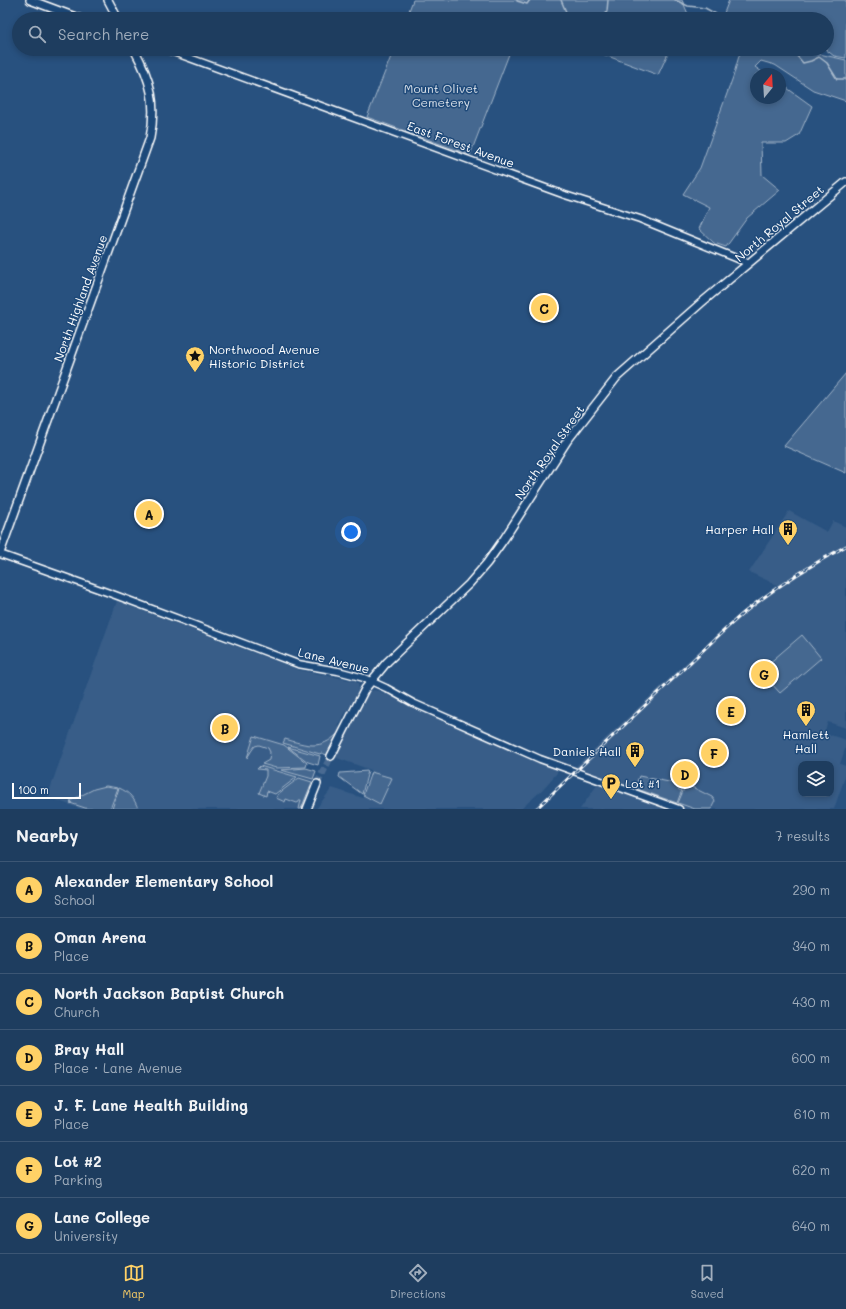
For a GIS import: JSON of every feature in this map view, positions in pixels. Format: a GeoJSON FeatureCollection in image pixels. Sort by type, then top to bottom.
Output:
{"type":"FeatureCollection","features":[{"type":"Feature","properties":{"kind":"main road"},"geometry":{"type":"LineString","coordinates":[[30,0],[62,12]]}},
{"type":"Feature","properties":{"kind":"main road"},"geometry":{"type":"LineString","coordinates":[[108,0],[114,12]]}},
{"type":"Feature","properties":{"kind":"main road","name":"North Highland Avenue"},"geometry":{"type":"LineString","coordinates":[[0,554],[150,138],[154,116],[152,91],[138,56]]}},
{"type":"Feature","properties":{"kind":"main road","name":"North Royal Street"},"geometry":{"type":"LineString","coordinates":[[331,756],[365,690],[386,662],[469,584],[487,563],[567,441],[618,377],[688,314],[846,182]]}},
{"type":"Feature","properties":{"kind":"main road"},"geometry":{"type":"LineString","coordinates":[[307,809],[317,784]]}},
{"type":"Feature","properties":{"kind":"street","name":"East Forest Avenue"},"geometry":{"type":"LineString","coordinates":[[184,56],[565,195],[640,219],[748,263]]}},
{"type":"Feature","properties":{"kind":"street","name":"Lane Avenue"},"geometry":{"type":"LineString","coordinates":[[0,554],[115,595],[298,664],[351,674],[372,681],[413,703],[540,759],[679,809]]}},
{"type":"Feature","properties":{"kind":"street"},"geometry":{"type":"LineString","coordinates":[[656,809],[658,802]]}},
{"type":"Feature","properties":{"kind":"shaded area"},"geometry":{"type":"Polygon","coordinates":[[[789,511],[827,532],[833,521],[846,527],[846,728],[828,722],[824,733],[846,740],[846,746],[840,764],[846,766],[846,774],[834,809],[580,809],[601,778],[581,771],[576,766],[720,631],[777,585],[749,572],[789,511]]]}},
{"type":"Feature","properties":{"kind":"shaded area"},"geometry":{"type":"Polygon","coordinates":[[[117,601],[299,670],[355,681],[358,683],[359,692],[337,726],[342,726],[327,755],[321,753],[318,765],[308,762],[306,764],[306,768],[316,771],[314,783],[303,809],[81,809],[48,797],[117,601]]]}},
{"type":"Feature","properties":{"kind":"shaded area"},"geometry":{"type":"Polygon","coordinates":[[[373,690],[379,691],[507,748],[556,768],[557,773],[542,790],[521,809],[316,809],[332,788],[363,798],[371,770],[334,757],[367,694],[373,690]]]}},
{"type":"Feature","properties":{"kind":"green space"},"geometry":{"type":"Polygon","coordinates":[[[413,0],[682,0],[687,12],[409,12],[413,0]]]}},
{"type":"Feature","properties":{"kind":"green space"},"geometry":{"type":"Polygon","coordinates":[[[729,0],[846,0],[846,58],[834,56],[834,12],[724,12],[729,0]]]}},
{"type":"Feature","properties":{"kind":"green space","name":"Mount Olivet Cemetery"},"geometry":{"type":"Polygon","coordinates":[[[391,56],[508,56],[470,155],[367,117],[391,56]]]}},
{"type":"Feature","properties":{"kind":"green space"},"geometry":{"type":"Polygon","coordinates":[[[608,56],[667,56],[658,75],[608,56]]]}},
{"type":"Feature","properties":{"kind":"green space"},"geometry":{"type":"Polygon","coordinates":[[[739,56],[828,56],[846,60],[846,101],[813,90],[786,72],[786,68],[780,68],[761,61],[755,67],[756,68],[750,68],[750,104],[786,104],[786,87],[812,106],[799,135],[786,143],[761,143],[762,175],[780,190],[747,218],[726,247],[714,243],[699,229],[709,207],[683,194],[700,168],[733,77],[739,56]]]}},
{"type":"Feature","properties":{"kind":"green space"},"geometry":{"type":"Polygon","coordinates":[[[846,373],[846,473],[784,446],[846,373]]]}},
{"type":"Feature","properties":{"kind":"green space"},"geometry":{"type":"Polygon","coordinates":[[[802,635],[821,658],[780,693],[760,671],[802,635]]]}},
{"type":"Feature","properties":{"kind":"green space"},"geometry":{"type":"Polygon","coordinates":[[[338,733],[327,755],[283,743],[285,739],[313,745],[319,744],[332,739],[338,733]]]}},
{"type":"Feature","properties":{"kind":"green space"},"geometry":{"type":"Polygon","coordinates":[[[254,736],[284,745],[307,763],[306,767],[276,768],[262,764],[269,760],[270,752],[268,748],[259,745],[255,746],[247,758],[254,736]]]}},
{"type":"Feature","properties":{"kind":"green space"},"geometry":{"type":"Polygon","coordinates":[[[288,747],[320,756],[318,765],[308,762],[288,747]]]}},
{"type":"Feature","properties":{"kind":"green space"},"geometry":{"type":"Polygon","coordinates":[[[260,766],[297,777],[275,794],[267,791],[266,796],[259,793],[266,776],[266,770],[257,769],[260,766]]]}},
{"type":"Feature","properties":{"kind":"green space"},"geometry":{"type":"Polygon","coordinates":[[[306,768],[316,771],[313,779],[281,770],[306,768]]]}},
{"type":"Feature","properties":{"kind":"green space"},"geometry":{"type":"Polygon","coordinates":[[[368,771],[362,794],[339,777],[340,773],[368,771]]]}},
{"type":"Feature","properties":{"kind":"green space"},"geometry":{"type":"Polygon","coordinates":[[[371,772],[392,778],[380,804],[363,795],[371,772]]]}},
{"type":"Feature","properties":{"kind":"green space"},"geometry":{"type":"Polygon","coordinates":[[[639,776],[684,785],[683,789],[680,787],[678,788],[679,790],[682,790],[677,803],[635,788],[639,776]]]}},
{"type":"Feature","properties":{"kind":"green space"},"geometry":{"type":"Polygon","coordinates":[[[299,778],[312,782],[301,809],[299,809],[301,800],[297,803],[286,799],[285,802],[276,798],[278,794],[299,778]]]}},
{"type":"Feature","properties":{"kind":"green space"},"geometry":{"type":"Polygon","coordinates":[[[686,784],[712,797],[715,801],[711,809],[695,809],[678,803],[686,784]]]}},
{"type":"Feature","properties":{"kind":"green space"},"geometry":{"type":"Polygon","coordinates":[[[106,786],[118,788],[110,809],[88,809],[70,803],[72,802],[70,801],[94,789],[106,786]]]}},
{"type":"Feature","properties":{"kind":"green space"},"geometry":{"type":"Polygon","coordinates":[[[119,788],[131,796],[138,809],[112,809],[119,788]]]}},
{"type":"Feature","properties":{"kind":"waterway"},"geometry":{"type":"LineString","coordinates":[[517,0],[527,4],[530,0]]}},
{"type":"Feature","properties":{"kind":"waterway"},"geometry":{"type":"LineString","coordinates":[[561,0],[566,12]]}},
{"type":"Feature","properties":{"kind":"waterway"},"geometry":{"type":"LineString","coordinates":[[607,12],[608,0]]}},
{"type":"Feature","properties":{"kind":"waterway"},"geometry":{"type":"LineString","coordinates":[[675,0],[688,6],[705,8],[712,12]]}},
{"type":"Feature","properties":{"kind":"waterway"},"geometry":{"type":"LineString","coordinates":[[797,56],[803,63],[819,57],[827,63],[837,79],[846,79]]}},
{"type":"Feature","properties":{"kind":"tunnel"},"geometry":{"type":"LineString","coordinates":[[317,784],[331,756]]}},
{"type":"Feature","properties":{"kind":"railway"},"geometry":{"type":"LineString","coordinates":[[536,809],[742,614],[794,576],[846,546]]}},
{"type":"Feature","properties":{"kind":"place","name":"North Jackson Baptist Church"},"geometry":{"type":"Point","coordinates":[544,308]}},
{"type":"Feature","properties":{"kind":"place","name":"Northwood Avenue Historic District"},"geometry":{"type":"Point","coordinates":[195,373]}},
{"type":"Feature","properties":{"kind":"place","name":"Alexander Elementary School"},"geometry":{"type":"Point","coordinates":[149,514]}},
{"type":"Feature","properties":{"kind":"place","name":"Harper Hall"},"geometry":{"type":"Point","coordinates":[788,546]}},
{"type":"Feature","properties":{"kind":"place","name":"Lane College"},"geometry":{"type":"Point","coordinates":[764,674]}},
{"type":"Feature","properties":{"kind":"place","name":"J. F. Lane Health Building"},"geometry":{"type":"Point","coordinates":[731,711]}},
{"type":"Feature","properties":{"kind":"place","name":"Hamlett Hall"},"geometry":{"type":"Point","coordinates":[806,727]}},
{"type":"Feature","properties":{"kind":"place","name":"Oman Arena"},"geometry":{"type":"Point","coordinates":[225,728]}},
{"type":"Feature","properties":{"kind":"place","name":"Lot #2"},"geometry":{"type":"Point","coordinates":[714,753]}},
{"type":"Feature","properties":{"kind":"place","name":"Daniels Hall"},"geometry":{"type":"Point","coordinates":[635,768]}},
{"type":"Feature","properties":{"kind":"place","name":"Bray Hall"},"geometry":{"type":"Point","coordinates":[685,774]}},
{"type":"Feature","properties":{"kind":"place","name":"Lot #1"},"geometry":{"type":"Point","coordinates":[611,800]}}]}
